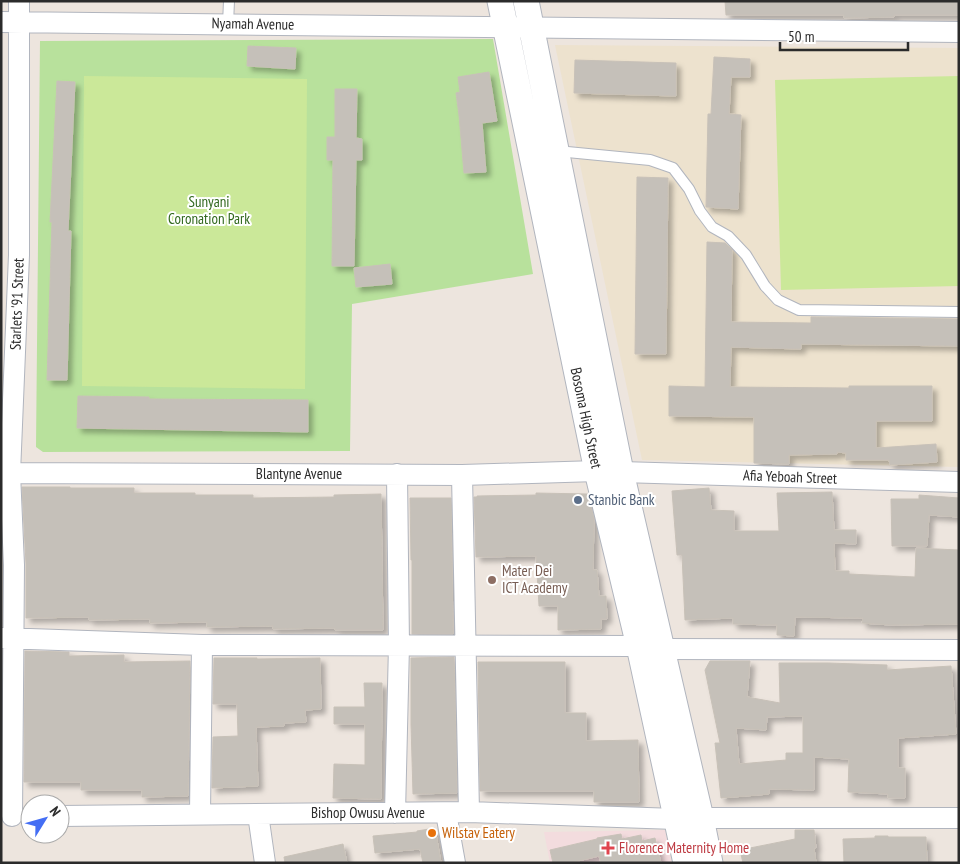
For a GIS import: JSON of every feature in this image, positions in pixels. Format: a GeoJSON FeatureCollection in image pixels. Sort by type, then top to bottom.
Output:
{"type":"FeatureCollection","features":[{"type":"Feature","properties":{"kind":"street","name":"Starlets '91 Street"},"geometry":{"type":"LineString","coordinates":[[15,816],[8,638],[14,565],[6,473],[19,255],[10,22],[18,1]]}},
{"type":"Feature","properties":{"kind":"street","name":"Bosoma High Street"},"geometry":{"type":"LineString","coordinates":[[500,1],[650,647],[701,818],[710,863]]}},
{"type":"Feature","properties":{"kind":"street","name":"Bosoma High Street"},"geometry":{"type":"LineString","coordinates":[[526,1],[556,151],[609,472]]}},
{"type":"Feature","properties":{"kind":"street","name":"Nyamah Avenue"},"geometry":{"type":"LineString","coordinates":[[10,22],[959,32]]}},
{"type":"Feature","properties":{"kind":"street","name":"Blantyne Avenue"},"geometry":{"type":"LineString","coordinates":[[6,473],[462,475],[609,472]]}},
{"type":"Feature","properties":{"kind":"street","name":"Afia Yeboah Street"},"geometry":{"type":"LineString","coordinates":[[609,472],[959,482]]}},
{"type":"Feature","properties":{"kind":"street"},"geometry":{"type":"LineString","coordinates":[[395,813],[399,645],[397,474]]}},
{"type":"Feature","properties":{"kind":"street"},"geometry":{"type":"LineString","coordinates":[[462,475],[468,812]]}},
{"type":"Feature","properties":{"kind":"street"},"geometry":{"type":"LineString","coordinates":[[8,638],[202,645],[464,645],[959,650]]}},
{"type":"Feature","properties":{"kind":"street"},"geometry":{"type":"LineString","coordinates":[[200,814],[202,645]]}},
{"type":"Feature","properties":{"kind":"street","name":"Bosoma High Street"},"geometry":{"type":"LineString","coordinates":[[650,647],[676,819],[686,863]]}},
{"type":"Feature","properties":{"kind":"street"},"geometry":{"type":"LineString","coordinates":[[446,812],[455,863]]}},
{"type":"Feature","properties":{"kind":"street","name":"Bishop Owusu Avenue"},"geometry":{"type":"LineString","coordinates":[[70,816],[468,812],[676,819]]}},
{"type":"Feature","properties":{"kind":"street"},"geometry":{"type":"LineString","coordinates":[[258,814],[265,863]]}},
{"type":"Feature","properties":{"kind":"street"},"geometry":{"type":"LineString","coordinates":[[701,818],[959,818]]}},
{"type":"Feature","properties":{"kind":"lane"},"geometry":{"type":"LineString","coordinates":[[228,24],[229,1]]}},
{"type":"Feature","properties":{"kind":"lane"},"geometry":{"type":"LineString","coordinates":[[556,151],[650,160],[673,168],[689,189],[700,211],[712,227],[728,236],[746,255],[765,286],[778,300],[799,310],[959,312]]}},
{"type":"Feature","properties":{"kind":"shaded area"},"geometry":{"type":"Polygon","coordinates":[[[555,45],[959,48],[959,467],[642,460],[555,45]]]}},
{"type":"Feature","properties":{"kind":"shaded area","name":"Florence Maternity Home"},"geometry":{"type":"Polygon","coordinates":[[[665,830],[672,863],[550,863],[544,832],[665,830]]]}},
{"type":"Feature","properties":{"kind":"green space","name":"Sunyani Coronation Park"},"geometry":{"type":"Polygon","coordinates":[[[493,39],[533,274],[352,304],[350,451],[43,452],[36,447],[40,41],[493,39]]]}},
{"type":"Feature","properties":{"kind":"green space"},"geometry":{"type":"Polygon","coordinates":[[[84,76],[307,79],[305,389],[82,386],[84,76]]]}},
{"type":"Feature","properties":{"kind":"green space"},"geometry":{"type":"Polygon","coordinates":[[[959,76],[959,286],[781,290],[775,80],[959,76]]]}},
{"type":"Feature","properties":{"kind":"building"},"geometry":{"type":"Polygon","coordinates":[[[725,1],[959,1],[959,15],[894,15],[894,17],[844,18],[844,15],[726,15],[725,1]]]}},
{"type":"Feature","properties":{"kind":"building"},"geometry":{"type":"Polygon","coordinates":[[[248,46],[296,48],[295,69],[247,66],[248,46]]]}},
{"type":"Feature","properties":{"kind":"building"},"geometry":{"type":"Polygon","coordinates":[[[714,57],[750,59],[750,77],[731,77],[729,114],[741,115],[738,209],[706,207],[708,114],[711,114],[714,57]]]}},
{"type":"Feature","properties":{"kind":"building"},"geometry":{"type":"Polygon","coordinates":[[[575,60],[676,63],[676,96],[574,93],[575,60]]]}},
{"type":"Feature","properties":{"kind":"building"},"geometry":{"type":"Polygon","coordinates":[[[489,72],[497,121],[482,123],[486,172],[464,173],[456,93],[460,92],[458,77],[489,72]]]}},
{"type":"Feature","properties":{"kind":"building"},"geometry":{"type":"Polygon","coordinates":[[[57,81],[75,82],[68,231],[71,231],[67,380],[47,380],[52,222],[50,222],[57,81]]]}},
{"type":"Feature","properties":{"kind":"building"},"geometry":{"type":"Polygon","coordinates":[[[335,89],[357,89],[356,138],[362,139],[362,160],[356,160],[354,266],[332,266],[333,160],[327,160],[327,137],[335,137],[335,89]]]}},
{"type":"Feature","properties":{"kind":"building"},"geometry":{"type":"Polygon","coordinates":[[[637,177],[668,178],[666,354],[635,354],[637,177]]]}},
{"type":"Feature","properties":{"kind":"building"},"geometry":{"type":"Polygon","coordinates":[[[707,242],[725,243],[732,250],[731,322],[811,323],[811,317],[959,319],[959,346],[801,344],[801,349],[731,347],[730,387],[849,388],[849,386],[932,386],[932,421],[876,421],[876,448],[936,444],[937,462],[890,465],[889,460],[846,460],[846,453],[837,452],[837,454],[789,455],[789,464],[754,463],[754,417],[669,416],[669,386],[705,387],[707,242]]]}},
{"type":"Feature","properties":{"kind":"building"},"geometry":{"type":"Polygon","coordinates":[[[390,264],[392,284],[356,287],[354,268],[390,264]]]}},
{"type":"Feature","properties":{"kind":"building"},"geometry":{"type":"Polygon","coordinates":[[[78,396],[149,397],[149,399],[308,400],[308,432],[77,428],[78,396]]]}},
{"type":"Feature","properties":{"kind":"building"},"geometry":{"type":"Polygon","coordinates":[[[22,487],[134,488],[134,493],[253,495],[253,498],[334,497],[334,495],[381,494],[383,630],[335,630],[335,628],[273,629],[273,626],[207,627],[207,622],[150,623],[150,619],[89,620],[89,617],[26,618],[26,564],[22,487]]]}},
{"type":"Feature","properties":{"kind":"building"},"geometry":{"type":"Polygon","coordinates":[[[709,488],[711,510],[734,511],[734,531],[779,531],[777,493],[832,492],[834,530],[856,530],[856,544],[834,543],[835,571],[849,571],[849,574],[915,577],[916,548],[959,550],[959,624],[891,625],[862,623],[863,618],[795,617],[794,636],[777,635],[777,625],[733,624],[733,618],[685,620],[682,555],[677,555],[672,491],[709,488]]]}},
{"type":"Feature","properties":{"kind":"building"},"geometry":{"type":"Polygon","coordinates":[[[536,493],[588,494],[594,519],[593,570],[597,570],[599,596],[606,596],[607,619],[601,619],[601,629],[558,630],[558,606],[539,606],[536,556],[476,557],[474,497],[536,495],[536,493]]]}},
{"type":"Feature","properties":{"kind":"building"},"geometry":{"type":"Polygon","coordinates":[[[919,495],[959,498],[959,517],[929,515],[927,546],[892,546],[891,499],[919,499],[919,495]]]}},
{"type":"Feature","properties":{"kind":"building"},"geometry":{"type":"Polygon","coordinates":[[[410,498],[451,498],[453,634],[412,634],[410,498]]]}},
{"type":"Feature","properties":{"kind":"building"},"geometry":{"type":"Polygon","coordinates":[[[25,651],[69,652],[69,656],[124,655],[124,662],[190,661],[188,796],[142,797],[142,790],[81,790],[81,782],[24,782],[25,651]]]}},
{"type":"Feature","properties":{"kind":"building"},"geometry":{"type":"Polygon","coordinates":[[[454,657],[457,793],[413,794],[411,658],[454,657]]]}},
{"type":"Feature","properties":{"kind":"building"},"geometry":{"type":"Polygon","coordinates":[[[214,658],[320,658],[321,709],[305,710],[306,722],[284,723],[284,726],[256,727],[258,786],[212,788],[213,737],[238,736],[237,704],[213,704],[214,658]]]}},
{"type":"Feature","properties":{"kind":"building"},"geometry":{"type":"Polygon","coordinates":[[[710,661],[750,661],[747,697],[780,703],[779,663],[887,665],[887,670],[951,666],[956,734],[898,738],[898,768],[905,768],[905,798],[888,798],[888,794],[848,792],[849,759],[814,757],[814,790],[769,789],[769,794],[721,798],[715,743],[720,743],[705,670],[710,661]],[[803,716],[767,717],[766,730],[736,728],[739,764],[786,760],[786,753],[803,753],[803,716]]]}},
{"type":"Feature","properties":{"kind":"building"},"geometry":{"type":"Polygon","coordinates":[[[478,662],[565,662],[565,713],[586,713],[586,741],[638,740],[639,802],[594,802],[594,791],[480,791],[478,662]]]}},
{"type":"Feature","properties":{"kind":"building"},"geometry":{"type":"Polygon","coordinates":[[[364,683],[382,683],[381,799],[333,798],[334,764],[365,765],[365,724],[334,724],[334,707],[365,707],[364,683]]]}},
{"type":"Feature","properties":{"kind":"building"},"geometry":{"type":"Polygon","coordinates":[[[435,828],[441,863],[423,863],[420,849],[375,853],[373,836],[417,832],[435,828]]]}},
{"type":"Feature","properties":{"kind":"building"},"geometry":{"type":"Polygon","coordinates":[[[795,830],[814,830],[816,863],[743,863],[740,850],[795,839],[795,830]]]}},
{"type":"Feature","properties":{"kind":"building"},"geometry":{"type":"Polygon","coordinates":[[[621,834],[622,839],[641,835],[642,841],[655,838],[661,863],[601,863],[599,856],[570,863],[553,863],[550,850],[621,834]]]}},
{"type":"Feature","properties":{"kind":"building"},"geometry":{"type":"Polygon","coordinates":[[[875,836],[926,837],[927,863],[844,863],[843,839],[875,838],[875,836]]]}},
{"type":"Feature","properties":{"kind":"building"},"geometry":{"type":"Polygon","coordinates":[[[343,844],[347,863],[285,863],[284,857],[343,844]]]}},
{"type":"Feature","properties":{"kind":"place","name":"Stanbic Bank"},"geometry":{"type":"Point","coordinates":[578,500]}},
{"type":"Feature","properties":{"kind":"place","name":"Mater Dei ICT Academy"},"geometry":{"type":"Point","coordinates":[492,580]}},
{"type":"Feature","properties":{"kind":"place","name":"Wilstav Eatery"},"geometry":{"type":"Point","coordinates":[432,833]}},
{"type":"Feature","properties":{"kind":"place","name":"Florence Maternity Home"},"geometry":{"type":"Point","coordinates":[608,848]}}]}
